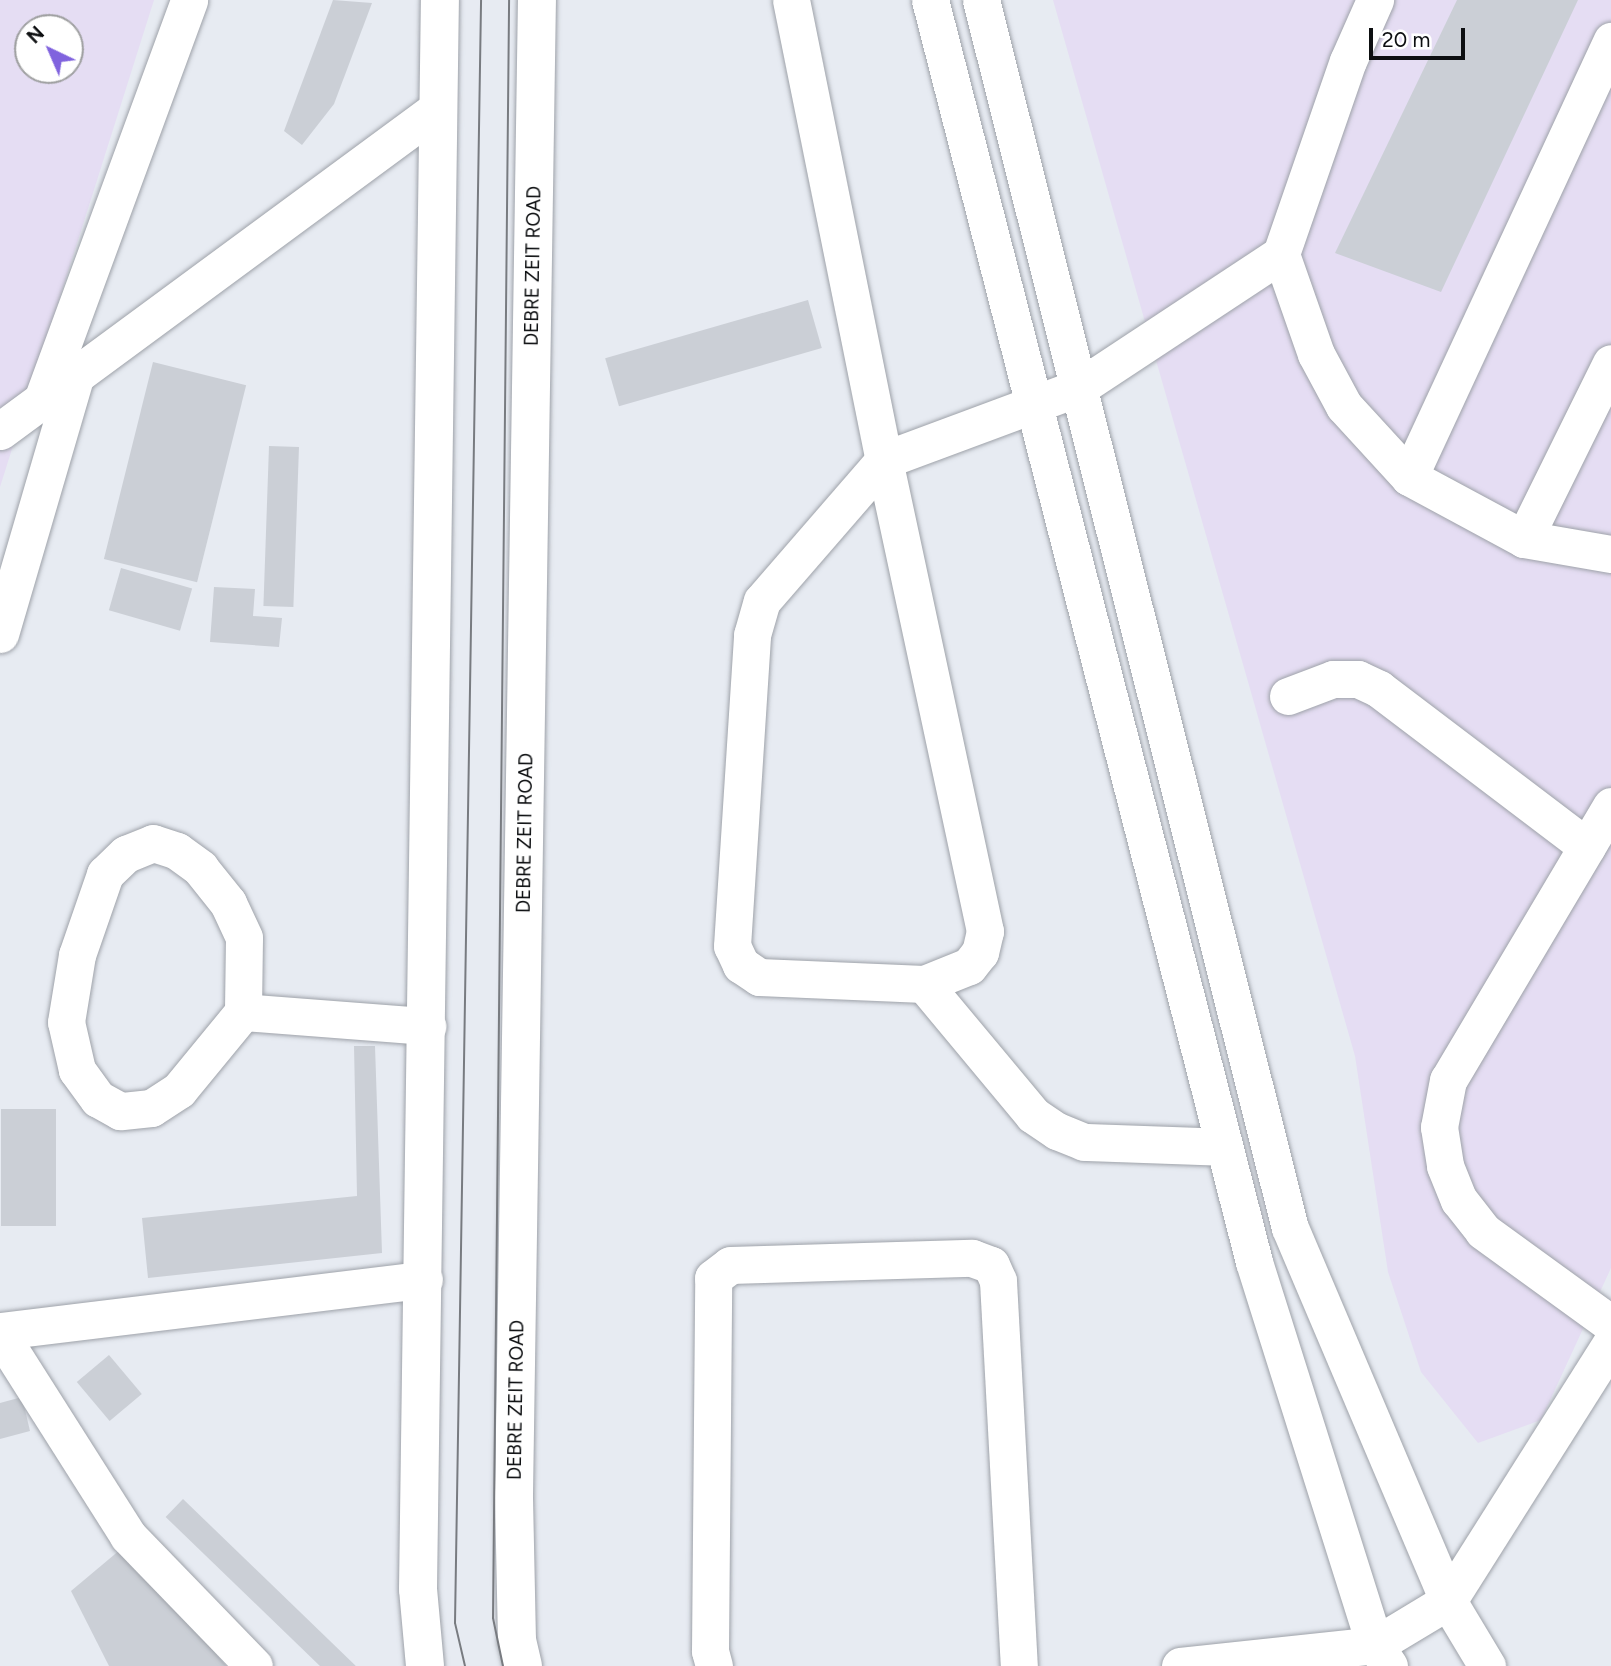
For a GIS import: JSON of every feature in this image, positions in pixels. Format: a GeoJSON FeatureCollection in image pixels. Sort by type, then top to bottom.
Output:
{"type":"FeatureCollection","features":[{"type":"Feature","properties":{"kind":"main road"},"geometry":{"type":"LineString","coordinates":[[425,1666],[418,1589],[439,0]]}},
{"type":"Feature","properties":{"kind":"main road","name":"DEBRE ZEIT ROAD"},"geometry":{"type":"LineString","coordinates":[[523,1666],[517,1641],[514,1493],[537,0]]}},
{"type":"Feature","properties":{"kind":"street"},"geometry":{"type":"LineString","coordinates":[[41,403],[189,0]]}},
{"type":"Feature","properties":{"kind":"street"},"geometry":{"type":"LineString","coordinates":[[791,0],[884,460],[985,931],[980,952],[969,967],[923,984],[759,977],[741,965],[732,946],[752,635],[762,601],[884,460],[1033,407],[1078,388],[1281,254],[1348,61],[1375,0]]}},
{"type":"Feature","properties":{"kind":"street"},"geometry":{"type":"LineString","coordinates":[[930,0],[1254,1262],[1382,1655]]}},
{"type":"Feature","properties":{"kind":"street"},"geometry":{"type":"LineString","coordinates":[[981,0],[1290,1228],[1448,1601],[1487,1666]]}},
{"type":"Feature","properties":{"kind":"street"},"geometry":{"type":"LineString","coordinates":[[1409,477],[1611,41]]}},
{"type":"Feature","properties":{"kind":"street"},"geometry":{"type":"LineString","coordinates":[[0,431],[437,109]]}},
{"type":"Feature","properties":{"kind":"street"},"geometry":{"type":"LineString","coordinates":[[1281,254],[1316,354],[1344,407],[1409,477],[1524,539],[1611,554]]}},
{"type":"Feature","properties":{"kind":"street"},"geometry":{"type":"LineString","coordinates":[[1524,539],[1611,363]]}},
{"type":"Feature","properties":{"kind":"street"},"geometry":{"type":"LineString","coordinates":[[0,634],[75,378]]}},
{"type":"Feature","properties":{"kind":"street"},"geometry":{"type":"LineString","coordinates":[[1288,696],[1333,679],[1358,679],[1378,689],[1587,847]]}},
{"type":"Feature","properties":{"kind":"street"},"geometry":{"type":"LineString","coordinates":[[1611,806],[1448,1080],[1439,1127],[1445,1166],[1459,1200],[1483,1231],[1611,1324]]}},
{"type":"Feature","properties":{"kind":"street"},"geometry":{"type":"LineString","coordinates":[[153,843],[177,851],[200,868],[228,903],[244,938],[243,1012],[179,1090],[151,1108],[120,1111],[98,1099],[77,1070],[66,1022],[77,956],[105,874],[126,854],[153,843]]}},
{"type":"Feature","properties":{"kind":"street"},"geometry":{"type":"LineString","coordinates":[[923,984],[1033,1115],[1057,1131],[1084,1142],[1224,1147]]}},
{"type":"Feature","properties":{"kind":"street"},"geometry":{"type":"LineString","coordinates":[[243,1012],[426,1026]]}},
{"type":"Feature","properties":{"kind":"street"},"geometry":{"type":"LineString","coordinates":[[714,1666],[709,1651],[713,1278],[730,1265],[972,1258],[991,1265],[998,1281],[1019,1666]]}},
{"type":"Feature","properties":{"kind":"street"},"geometry":{"type":"LineString","coordinates":[[254,1666],[128,1536],[0,1332],[424,1280]]}},
{"type":"Feature","properties":{"kind":"street"},"geometry":{"type":"LineString","coordinates":[[1180,1666],[1382,1655],[1448,1601],[1611,1343]]}},
{"type":"Feature","properties":{"kind":"shaded area"},"geometry":{"type":"Polygon","coordinates":[[[0,0],[154,0],[0,487],[0,0]]]}},
{"type":"Feature","properties":{"kind":"shaded area"},"geometry":{"type":"Polygon","coordinates":[[[1053,0],[1611,0],[1611,1268],[1541,1420],[1478,1443],[1421,1372],[1388,1272],[1355,1056],[1053,0]]]}},
{"type":"Feature","properties":{"kind":"building"},"geometry":{"type":"Polygon","coordinates":[[[333,0],[372,3],[334,104],[302,145],[284,131],[333,0]]]}},
{"type":"Feature","properties":{"kind":"building"},"geometry":{"type":"Polygon","coordinates":[[[1457,0],[1578,0],[1441,292],[1335,253],[1457,0]]]}},
{"type":"Feature","properties":{"kind":"building"},"geometry":{"type":"Polygon","coordinates":[[[808,300],[822,348],[619,406],[605,358],[808,300]]]}},
{"type":"Feature","properties":{"kind":"building"},"geometry":{"type":"Polygon","coordinates":[[[153,362],[246,385],[197,582],[104,559],[153,362]]]}},
{"type":"Feature","properties":{"kind":"building"},"geometry":{"type":"Polygon","coordinates":[[[269,446],[299,447],[293,607],[263,606],[269,446]]]}},
{"type":"Feature","properties":{"kind":"building"},"geometry":{"type":"Polygon","coordinates":[[[121,568],[192,588],[180,631],[109,610],[121,568]]]}},
{"type":"Feature","properties":{"kind":"building"},"geometry":{"type":"Polygon","coordinates":[[[214,587],[255,589],[253,616],[282,618],[279,647],[210,642],[214,587]]]}},
{"type":"Feature","properties":{"kind":"building"},"geometry":{"type":"Polygon","coordinates":[[[354,1046],[375,1046],[382,1253],[148,1278],[142,1218],[357,1196],[354,1046]]]}},
{"type":"Feature","properties":{"kind":"building"},"geometry":{"type":"Polygon","coordinates":[[[1,1109],[56,1109],[56,1226],[1,1226],[1,1109]]]}},
{"type":"Feature","properties":{"kind":"building"},"geometry":{"type":"Polygon","coordinates":[[[109,1355],[142,1394],[110,1421],[77,1382],[109,1355]]]}},
{"type":"Feature","properties":{"kind":"building"},"geometry":{"type":"Polygon","coordinates":[[[22,1397],[30,1431],[0,1439],[0,1403],[22,1397]]]}},
{"type":"Feature","properties":{"kind":"building"},"geometry":{"type":"Polygon","coordinates":[[[183,1499],[356,1666],[320,1666],[166,1517],[183,1499]]]}},
{"type":"Feature","properties":{"kind":"building"},"geometry":{"type":"Polygon","coordinates":[[[127,1544],[226,1666],[109,1666],[71,1591],[127,1544]]]}},
{"type":"Feature","properties":{"kind":"tram line"},"geometry":{"type":"LineString","coordinates":[[465,1666],[455,1623],[481,0]]}},
{"type":"Feature","properties":{"kind":"tram line"},"geometry":{"type":"LineString","coordinates":[[503,1666],[493,1618],[509,0]]}}]}
